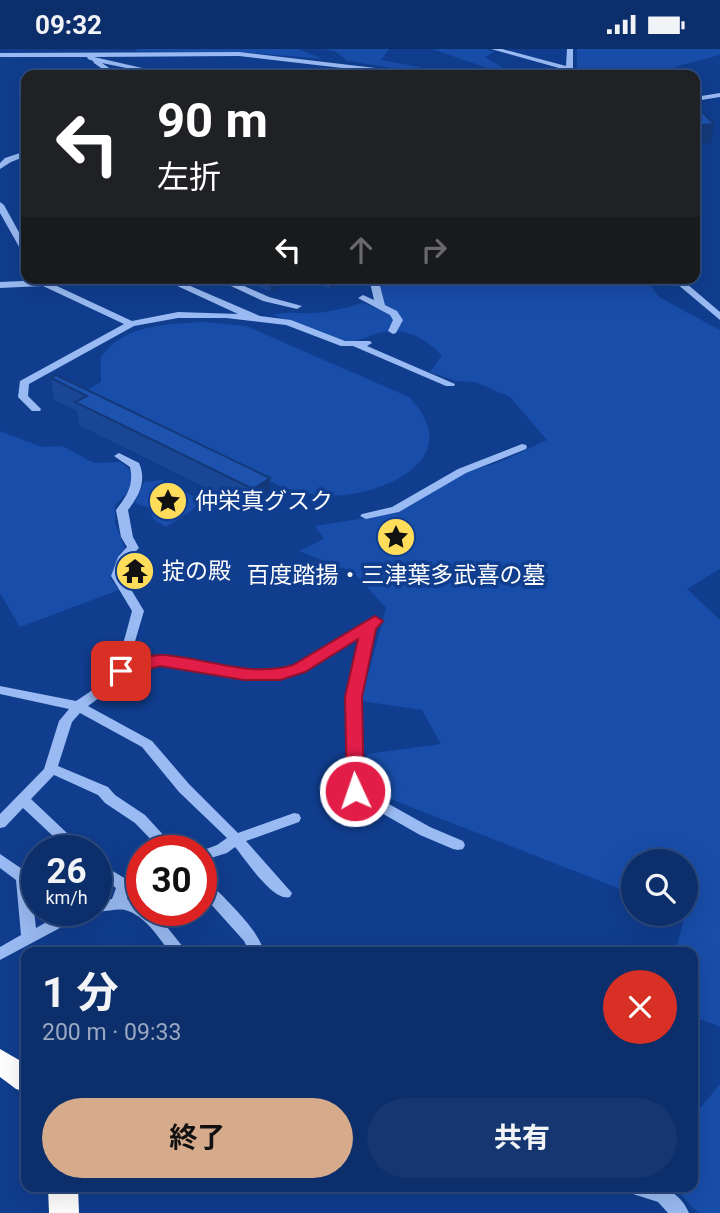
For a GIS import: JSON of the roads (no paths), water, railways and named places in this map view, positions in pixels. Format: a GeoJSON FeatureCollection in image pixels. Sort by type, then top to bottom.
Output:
{"type":"FeatureCollection","features":[{"type":"Feature","properties":{"kind":"highway"},"geometry":{"type":"LineString","coordinates":[[0,1061],[21,1076]]}},
{"type":"Feature","properties":{"kind":"highway"},"geometry":{"type":"LineString","coordinates":[[63,1192],[64,1213]]}},
{"type":"Feature","properties":{"kind":"street"},"geometry":{"type":"LineString","coordinates":[[494,49],[562,70]]}},
{"type":"Feature","properties":{"kind":"street"},"geometry":{"type":"LineString","coordinates":[[569,70],[570,49]]}},
{"type":"Feature","properties":{"kind":"street"},"geometry":{"type":"LineString","coordinates":[[0,55],[239,54],[378,70]]}},
{"type":"Feature","properties":{"kind":"street"},"geometry":{"type":"LineString","coordinates":[[88,55],[109,70]]}},
{"type":"Feature","properties":{"kind":"street"},"geometry":{"type":"LineString","coordinates":[[88,55],[149,70]]}},
{"type":"Feature","properties":{"kind":"street"},"geometry":{"type":"LineString","coordinates":[[330,64],[334,70]]}},
{"type":"Feature","properties":{"kind":"street"},"geometry":{"type":"LineString","coordinates":[[700,98],[720,95]]}},
{"type":"Feature","properties":{"kind":"street"},"geometry":{"type":"LineString","coordinates":[[0,167],[21,155]]}},
{"type":"Feature","properties":{"kind":"street"},"geometry":{"type":"LineString","coordinates":[[0,205],[21,242]]}},
{"type":"Feature","properties":{"kind":"street"},"geometry":{"type":"LineString","coordinates":[[0,285],[21,283]]}},
{"type":"Feature","properties":{"kind":"street"},"geometry":{"type":"LineString","coordinates":[[49,284],[131,324]]}},
{"type":"Feature","properties":{"kind":"street"},"geometry":{"type":"LineString","coordinates":[[232,284],[266,299],[297,306]]}},
{"type":"Feature","properties":{"kind":"street"},"geometry":{"type":"LineString","coordinates":[[375,284],[380,305]]}},
{"type":"Feature","properties":{"kind":"street"},"geometry":{"type":"LineString","coordinates":[[681,284],[720,317]]}},
{"type":"Feature","properties":{"kind":"street"},"geometry":{"type":"LineString","coordinates":[[178,285],[258,319]]}},
{"type":"Feature","properties":{"kind":"street"},"geometry":{"type":"LineString","coordinates":[[363,298],[394,313],[398,320],[393,331]]}},
{"type":"Feature","properties":{"kind":"street"},"geometry":{"type":"LineString","coordinates":[[36,409],[23,397],[24,383],[131,324],[198,313],[288,322],[333,342],[362,344],[450,384]]}},
{"type":"Feature","properties":{"kind":"street"},"geometry":{"type":"LineString","coordinates":[[366,516],[402,507],[462,471],[522,447]]}},
{"type":"Feature","properties":{"kind":"street"},"geometry":{"type":"LineString","coordinates":[[1,822],[51,768],[66,721],[78,706],[96,697],[121,671],[138,611],[117,576],[124,557],[133,548],[127,537],[122,510],[134,495],[139,478],[135,465],[119,456]]}},
{"type":"Feature","properties":{"kind":"street"},"geometry":{"type":"LineString","coordinates":[[121,671],[160,660],[244,674],[280,674],[299,669],[375,621],[369,628],[354,697],[355,791],[425,831],[458,845]]}},
{"type":"Feature","properties":{"kind":"street"},"geometry":{"type":"LineString","coordinates":[[0,690],[78,706],[148,744],[184,788],[236,839],[271,881],[285,893]]}},
{"type":"Feature","properties":{"kind":"street"},"geometry":{"type":"LineString","coordinates":[[51,768],[103,790],[110,799],[140,819],[156,835]]}},
{"type":"Feature","properties":{"kind":"street"},"geometry":{"type":"LineString","coordinates":[[23,800],[61,835]]}},
{"type":"Feature","properties":{"kind":"street"},"geometry":{"type":"LineString","coordinates":[[217,851],[236,839],[294,818]]}},
{"type":"Feature","properties":{"kind":"street"},"geometry":{"type":"LineString","coordinates":[[0,860],[23,877],[29,937]]}},
{"type":"Feature","properties":{"kind":"street"},"geometry":{"type":"LineString","coordinates":[[112,877],[124,886],[117,905]]}},
{"type":"Feature","properties":{"kind":"street"},"geometry":{"type":"LineString","coordinates":[[217,901],[255,947]]}},
{"type":"Feature","properties":{"kind":"street"},"geometry":{"type":"LineString","coordinates":[[112,905],[125,904],[150,916],[175,947]]}},
{"type":"Feature","properties":{"kind":"street"},"geometry":{"type":"LineString","coordinates":[[1,953],[50,926]]}},
{"type":"Feature","properties":{"kind":"street"},"geometry":{"type":"LineString","coordinates":[[652,1192],[664,1196],[680,1213]]}},
{"type":"Feature","properties":{"kind":"place","name":"仲栄真グスク"},"geometry":{"type":"Point","coordinates":[168,501]}},
{"type":"Feature","properties":{"kind":"place","name":"百度踏揚・三津葉多武喜の墓"},"geometry":{"type":"Point","coordinates":[396,537]}},
{"type":"Feature","properties":{"kind":"place","name":"掟の殿"},"geometry":{"type":"Point","coordinates":[135,571]}}]}
